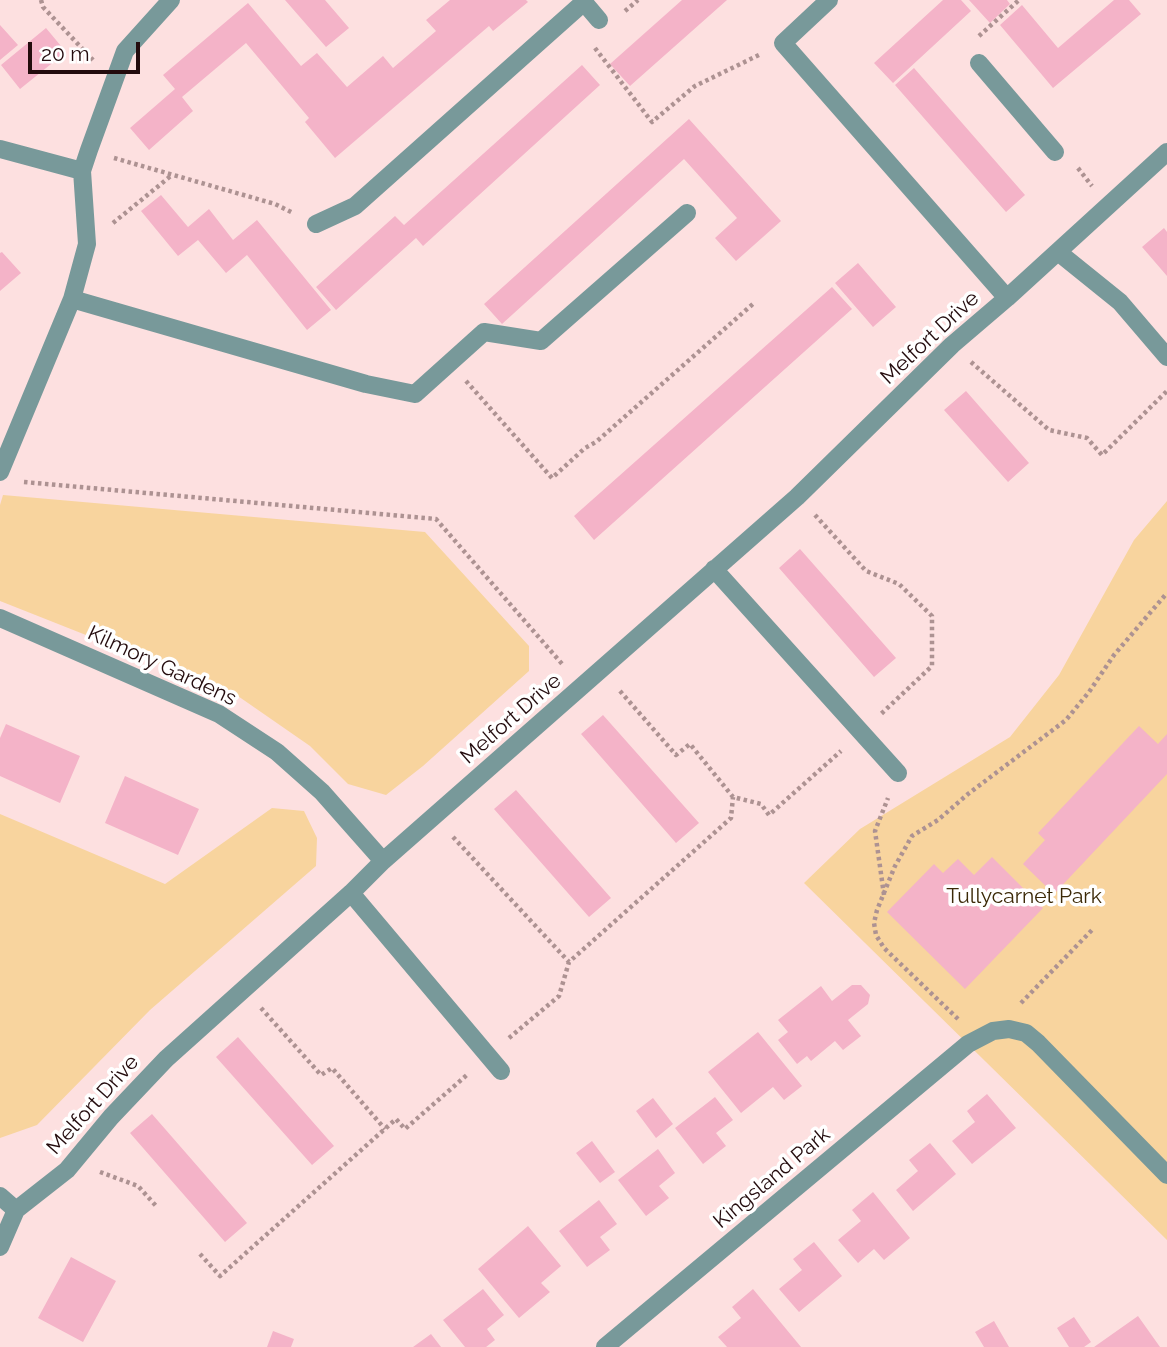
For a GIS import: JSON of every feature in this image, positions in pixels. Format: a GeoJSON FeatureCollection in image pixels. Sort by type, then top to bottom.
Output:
{"type":"FeatureCollection","features":[{"type":"Feature","properties":{"kind":"street"},"geometry":{"type":"LineString","coordinates":[[7,476],[72,299],[87,244],[82,171],[89,150],[125,51],[171,0]]}},
{"type":"Feature","properties":{"kind":"street"},"geometry":{"type":"LineString","coordinates":[[829,0],[783,43],[1007,298]]}},
{"type":"Feature","properties":{"kind":"street"},"geometry":{"type":"LineString","coordinates":[[316,224],[355,206],[583,1],[600,19]]}},
{"type":"Feature","properties":{"kind":"street"},"geometry":{"type":"LineString","coordinates":[[979,62],[1055,152]]}},
{"type":"Feature","properties":{"kind":"street"},"geometry":{"type":"LineString","coordinates":[[0,149],[82,171]]}},
{"type":"Feature","properties":{"kind":"street","name":"Melfort Drive"},"geometry":{"type":"LineString","coordinates":[[16,1210],[67,1170],[111,1117],[166,1059],[383,861],[797,497],[952,345],[1167,152]]}},
{"type":"Feature","properties":{"kind":"street"},"geometry":{"type":"LineString","coordinates":[[72,299],[366,384],[415,394],[484,331],[541,341],[687,213]]}},
{"type":"Feature","properties":{"kind":"street"},"geometry":{"type":"LineString","coordinates":[[1058,252],[1120,302],[1167,357]]}},
{"type":"Feature","properties":{"kind":"street"},"geometry":{"type":"LineString","coordinates":[[715,569],[898,773]]}},
{"type":"Feature","properties":{"kind":"street","name":"Kilmory Gardens"},"geometry":{"type":"LineString","coordinates":[[0,618],[219,714],[277,752],[304,776],[383,861]]}},
{"type":"Feature","properties":{"kind":"street"},"geometry":{"type":"LineString","coordinates":[[351,893],[501,1071]]}},
{"type":"Feature","properties":{"kind":"street"},"geometry":{"type":"LineString","coordinates":[[974,1041],[993,1031],[1009,1029],[1026,1033],[1167,1175]]}},
{"type":"Feature","properties":{"kind":"street","name":"Kingsland Park"},"geometry":{"type":"LineString","coordinates":[[605,1347],[974,1041]]}},
{"type":"Feature","properties":{"kind":"street"},"geometry":{"type":"LineString","coordinates":[[0,1196],[16,1210],[0,1247]]}},
{"type":"Feature","properties":{"kind":"path"},"geometry":{"type":"LineString","coordinates":[[41,0],[43,6],[89,58],[117,73]]}},
{"type":"Feature","properties":{"kind":"path"},"geometry":{"type":"LineString","coordinates":[[979,62],[974,41],[1018,0]]}},
{"type":"Feature","properties":{"kind":"path"},"geometry":{"type":"LineString","coordinates":[[600,19],[595,50],[652,122],[695,86],[783,43]]}},
{"type":"Feature","properties":{"kind":"path"},"geometry":{"type":"LineString","coordinates":[[89,150],[275,204],[316,224]]}},
{"type":"Feature","properties":{"kind":"path"},"geometry":{"type":"LineString","coordinates":[[1055,152],[1072,161],[1107,206]]}},
{"type":"Feature","properties":{"kind":"path"},"geometry":{"type":"LineString","coordinates":[[87,244],[173,175]]}},
{"type":"Feature","properties":{"kind":"path"},"geometry":{"type":"LineString","coordinates":[[450,362],[551,478],[585,448],[596,442],[754,303]]}},
{"type":"Feature","properties":{"kind":"path"},"geometry":{"type":"LineString","coordinates":[[952,345],[1049,430],[1087,438],[1102,454],[1167,391]]}},
{"type":"Feature","properties":{"kind":"path"},"geometry":{"type":"LineString","coordinates":[[7,476],[436,519],[582,687]]}},
{"type":"Feature","properties":{"kind":"path"},"geometry":{"type":"LineString","coordinates":[[601,669],[676,755],[690,744],[733,797],[761,804],[769,815],[932,666],[932,616],[899,584],[866,571],[797,497]]}},
{"type":"Feature","properties":{"kind":"path"},"geometry":{"type":"LineString","coordinates":[[974,1041],[945,1008],[884,948],[876,935],[874,923],[895,866],[912,836],[938,820],[1066,720],[1089,692],[1114,654],[1167,593]]}},
{"type":"Feature","properties":{"kind":"path"},"geometry":{"type":"LineString","coordinates":[[884,895],[875,831],[898,773]]}},
{"type":"Feature","properties":{"kind":"path"},"geometry":{"type":"LineString","coordinates":[[434,817],[569,962]]}},
{"type":"Feature","properties":{"kind":"path"},"geometry":{"type":"LineString","coordinates":[[1009,1029],[1019,1006],[1092,930]]}},
{"type":"Feature","properties":{"kind":"path"},"geometry":{"type":"LineString","coordinates":[[244,989],[321,1075],[332,1068],[385,1129]]}},
{"type":"Feature","properties":{"kind":"path"},"geometry":{"type":"LineString","coordinates":[[77,1158],[106,1175],[138,1186],[157,1207]]}},
{"type":"Feature","properties":{"kind":"green space"},"geometry":{"type":"Polygon","coordinates":[[[3,495],[425,532],[529,646],[529,671],[423,766],[386,795],[348,784],[310,746],[235,694],[0,601],[0,505],[3,495]]]}},
{"type":"Feature","properties":{"kind":"green space","name":"Tullycarnet Park"},"geometry":{"type":"Polygon","coordinates":[[[1167,501],[1167,1240],[804,883],[860,829],[1010,737],[1059,675],[1134,540],[1167,501]]]}},
{"type":"Feature","properties":{"kind":"green space"},"geometry":{"type":"Polygon","coordinates":[[[272,808],[304,811],[317,838],[316,866],[150,1010],[37,1125],[0,1138],[0,814],[165,884],[272,808]]]}},
{"type":"Feature","properties":{"kind":"building"},"geometry":{"type":"Polygon","coordinates":[[[285,0],[325,0],[349,28],[326,47],[285,0]]]}},
{"type":"Feature","properties":{"kind":"building"},"geometry":{"type":"Polygon","coordinates":[[[450,0],[528,2],[493,31],[489,26],[335,158],[305,122],[309,118],[246,43],[182,97],[193,111],[149,150],[130,128],[175,89],[163,75],[248,3],[301,66],[317,53],[347,87],[383,56],[393,68],[436,31],[426,20],[450,0]]]}},
{"type":"Feature","properties":{"kind":"building"},"geometry":{"type":"Polygon","coordinates":[[[682,0],[727,0],[630,86],[610,64],[682,0]]]}},
{"type":"Feature","properties":{"kind":"building"},"geometry":{"type":"Polygon","coordinates":[[[943,0],[961,0],[971,11],[893,83],[874,63],[943,0]]]}},
{"type":"Feature","properties":{"kind":"building"},"geometry":{"type":"Polygon","coordinates":[[[969,0],[1007,0],[1010,4],[990,23],[969,0]]]}},
{"type":"Feature","properties":{"kind":"building"},"geometry":{"type":"Polygon","coordinates":[[[1114,0],[1129,0],[1141,14],[1053,88],[1000,25],[1022,5],[1058,48],[1114,0]]]}},
{"type":"Feature","properties":{"kind":"building"},"geometry":{"type":"Polygon","coordinates":[[[0,25],[18,45],[0,60],[0,25]]]}},
{"type":"Feature","properties":{"kind":"building"},"geometry":{"type":"Polygon","coordinates":[[[46,28],[66,52],[20,89],[1,65],[46,28]]]}},
{"type":"Feature","properties":{"kind":"building"},"geometry":{"type":"Polygon","coordinates":[[[582,65],[600,85],[423,246],[416,238],[336,310],[316,287],[395,216],[404,225],[582,65]]]}},
{"type":"Feature","properties":{"kind":"building"},"geometry":{"type":"Polygon","coordinates":[[[914,68],[1025,195],[1006,212],[895,85],[914,68]]]}},
{"type":"Feature","properties":{"kind":"building"},"geometry":{"type":"Polygon","coordinates":[[[689,119],[781,221],[736,261],[715,238],[737,218],[684,159],[502,324],[484,304],[689,119]]]}},
{"type":"Feature","properties":{"kind":"building"},"geometry":{"type":"Polygon","coordinates":[[[161,195],[188,227],[209,209],[233,240],[257,220],[331,310],[307,330],[247,255],[226,273],[198,240],[178,256],[141,211],[161,195]]]}},
{"type":"Feature","properties":{"kind":"building"},"geometry":{"type":"Polygon","coordinates":[[[1164,228],[1167,232],[1167,276],[1142,247],[1164,228]]]}},
{"type":"Feature","properties":{"kind":"building"},"geometry":{"type":"Polygon","coordinates":[[[2,252],[21,273],[0,291],[0,253],[2,252]]]}},
{"type":"Feature","properties":{"kind":"building"},"geometry":{"type":"Polygon","coordinates":[[[858,263],[896,307],[873,327],[835,283],[858,263]]]}},
{"type":"Feature","properties":{"kind":"building"},"geometry":{"type":"Polygon","coordinates":[[[832,287],[852,309],[594,540],[574,516],[832,287]]]}},
{"type":"Feature","properties":{"kind":"building"},"geometry":{"type":"Polygon","coordinates":[[[966,391],[1029,463],[1008,482],[944,410],[966,391]]]}},
{"type":"Feature","properties":{"kind":"building"},"geometry":{"type":"Polygon","coordinates":[[[800,549],[896,658],[874,677],[779,568],[800,549]]]}},
{"type":"Feature","properties":{"kind":"building"},"geometry":{"type":"Polygon","coordinates":[[[603,715],[699,823],[676,843],[581,734],[603,715]]]}},
{"type":"Feature","properties":{"kind":"building"},"geometry":{"type":"Polygon","coordinates":[[[6,724],[80,756],[60,803],[0,776],[0,738],[6,724]]]}},
{"type":"Feature","properties":{"kind":"building"},"geometry":{"type":"Polygon","coordinates":[[[1139,726],[1158,744],[1167,734],[1167,774],[1054,894],[1023,864],[1045,840],[1038,833],[1139,726]]]}},
{"type":"Feature","properties":{"kind":"building"},"geometry":{"type":"Polygon","coordinates":[[[125,776],[199,809],[178,855],[105,823],[125,776]]]}},
{"type":"Feature","properties":{"kind":"building"},"geometry":{"type":"Polygon","coordinates":[[[516,790],[611,898],[589,917],[494,809],[516,790]]]}},
{"type":"Feature","properties":{"kind":"building"},"geometry":{"type":"Polygon","coordinates":[[[992,857],[1043,908],[965,989],[887,912],[934,864],[943,873],[958,859],[974,875],[992,857]]]}},
{"type":"Feature","properties":{"kind":"building"},"geometry":{"type":"Polygon","coordinates":[[[852,985],[861,985],[870,995],[868,1004],[848,1020],[861,1036],[843,1050],[835,1041],[811,1061],[807,1056],[797,1064],[778,1040],[788,1032],[778,1020],[821,986],[832,1001],[852,985]]]}},
{"type":"Feature","properties":{"kind":"building"},"geometry":{"type":"Polygon","coordinates":[[[758,1032],[802,1086],[784,1100],[773,1087],[741,1113],[708,1072],[758,1032]]]}},
{"type":"Feature","properties":{"kind":"building"},"geometry":{"type":"Polygon","coordinates":[[[238,1037],[334,1146],[312,1165],[216,1057],[238,1037]]]}},
{"type":"Feature","properties":{"kind":"building"},"geometry":{"type":"Polygon","coordinates":[[[987,1094],[1016,1128],[972,1164],[952,1141],[975,1122],[967,1111],[987,1094]]]}},
{"type":"Feature","properties":{"kind":"building"},"geometry":{"type":"Polygon","coordinates":[[[715,1097],[733,1120],[716,1133],[726,1146],[703,1164],[675,1128],[715,1097]]]}},
{"type":"Feature","properties":{"kind":"building"},"geometry":{"type":"Polygon","coordinates":[[[653,1098],[673,1124],[656,1138],[636,1111],[653,1098]]]}},
{"type":"Feature","properties":{"kind":"building"},"geometry":{"type":"Polygon","coordinates":[[[152,1114],[247,1223],[225,1242],[130,1133],[152,1114]]]}},
{"type":"Feature","properties":{"kind":"building"},"geometry":{"type":"Polygon","coordinates":[[[592,1141],[615,1172],[600,1183],[576,1153],[592,1141]]]}},
{"type":"Feature","properties":{"kind":"building"},"geometry":{"type":"Polygon","coordinates":[[[930,1143],[956,1174],[913,1211],[896,1190],[918,1171],[909,1160],[930,1143]]]}},
{"type":"Feature","properties":{"kind":"building"},"geometry":{"type":"Polygon","coordinates":[[[658,1149],[675,1173],[659,1186],[669,1198],[646,1216],[618,1180],[658,1149]]]}},
{"type":"Feature","properties":{"kind":"building"},"geometry":{"type":"Polygon","coordinates":[[[873,1192],[910,1238],[884,1260],[874,1249],[858,1263],[838,1240],[861,1221],[852,1210],[873,1192]]]}},
{"type":"Feature","properties":{"kind":"building"},"geometry":{"type":"Polygon","coordinates":[[[599,1200],[617,1224],[600,1237],[610,1250],[587,1267],[559,1231],[599,1200]]]}},
{"type":"Feature","properties":{"kind":"building"},"geometry":{"type":"Polygon","coordinates":[[[528,1226],[561,1266],[541,1283],[550,1292],[519,1318],[478,1269],[528,1226]]]}},
{"type":"Feature","properties":{"kind":"building"},"geometry":{"type":"Polygon","coordinates":[[[814,1242],[842,1276],[799,1312],[779,1289],[802,1270],[793,1259],[814,1242]]]}},
{"type":"Feature","properties":{"kind":"building"},"geometry":{"type":"Polygon","coordinates":[[[71,1257],[116,1281],[83,1342],[38,1318],[71,1257]]]}},
{"type":"Feature","properties":{"kind":"building"},"geometry":{"type":"Polygon","coordinates":[[[483,1289],[504,1315],[487,1329],[495,1340],[486,1347],[465,1347],[443,1320],[483,1289]]]}},
{"type":"Feature","properties":{"kind":"building"},"geometry":{"type":"Polygon","coordinates":[[[753,1289],[801,1347],[727,1347],[718,1337],[741,1318],[732,1307],[753,1289]]]}},
{"type":"Feature","properties":{"kind":"building"},"geometry":{"type":"Polygon","coordinates":[[[1138,1316],[1160,1347],[1094,1347],[1138,1316]]]}},
{"type":"Feature","properties":{"kind":"building"},"geometry":{"type":"Polygon","coordinates":[[[1074,1317],[1091,1342],[1084,1347],[1069,1347],[1057,1328],[1074,1317]]]}},
{"type":"Feature","properties":{"kind":"building"},"geometry":{"type":"Polygon","coordinates":[[[994,1321],[1009,1347],[984,1347],[975,1332],[994,1321]]]}},
{"type":"Feature","properties":{"kind":"building"},"geometry":{"type":"Polygon","coordinates":[[[273,1331],[294,1339],[291,1347],[267,1347],[273,1331]]]}},
{"type":"Feature","properties":{"kind":"building"},"geometry":{"type":"Polygon","coordinates":[[[431,1334],[441,1347],[413,1347],[431,1334]]]}}]}
